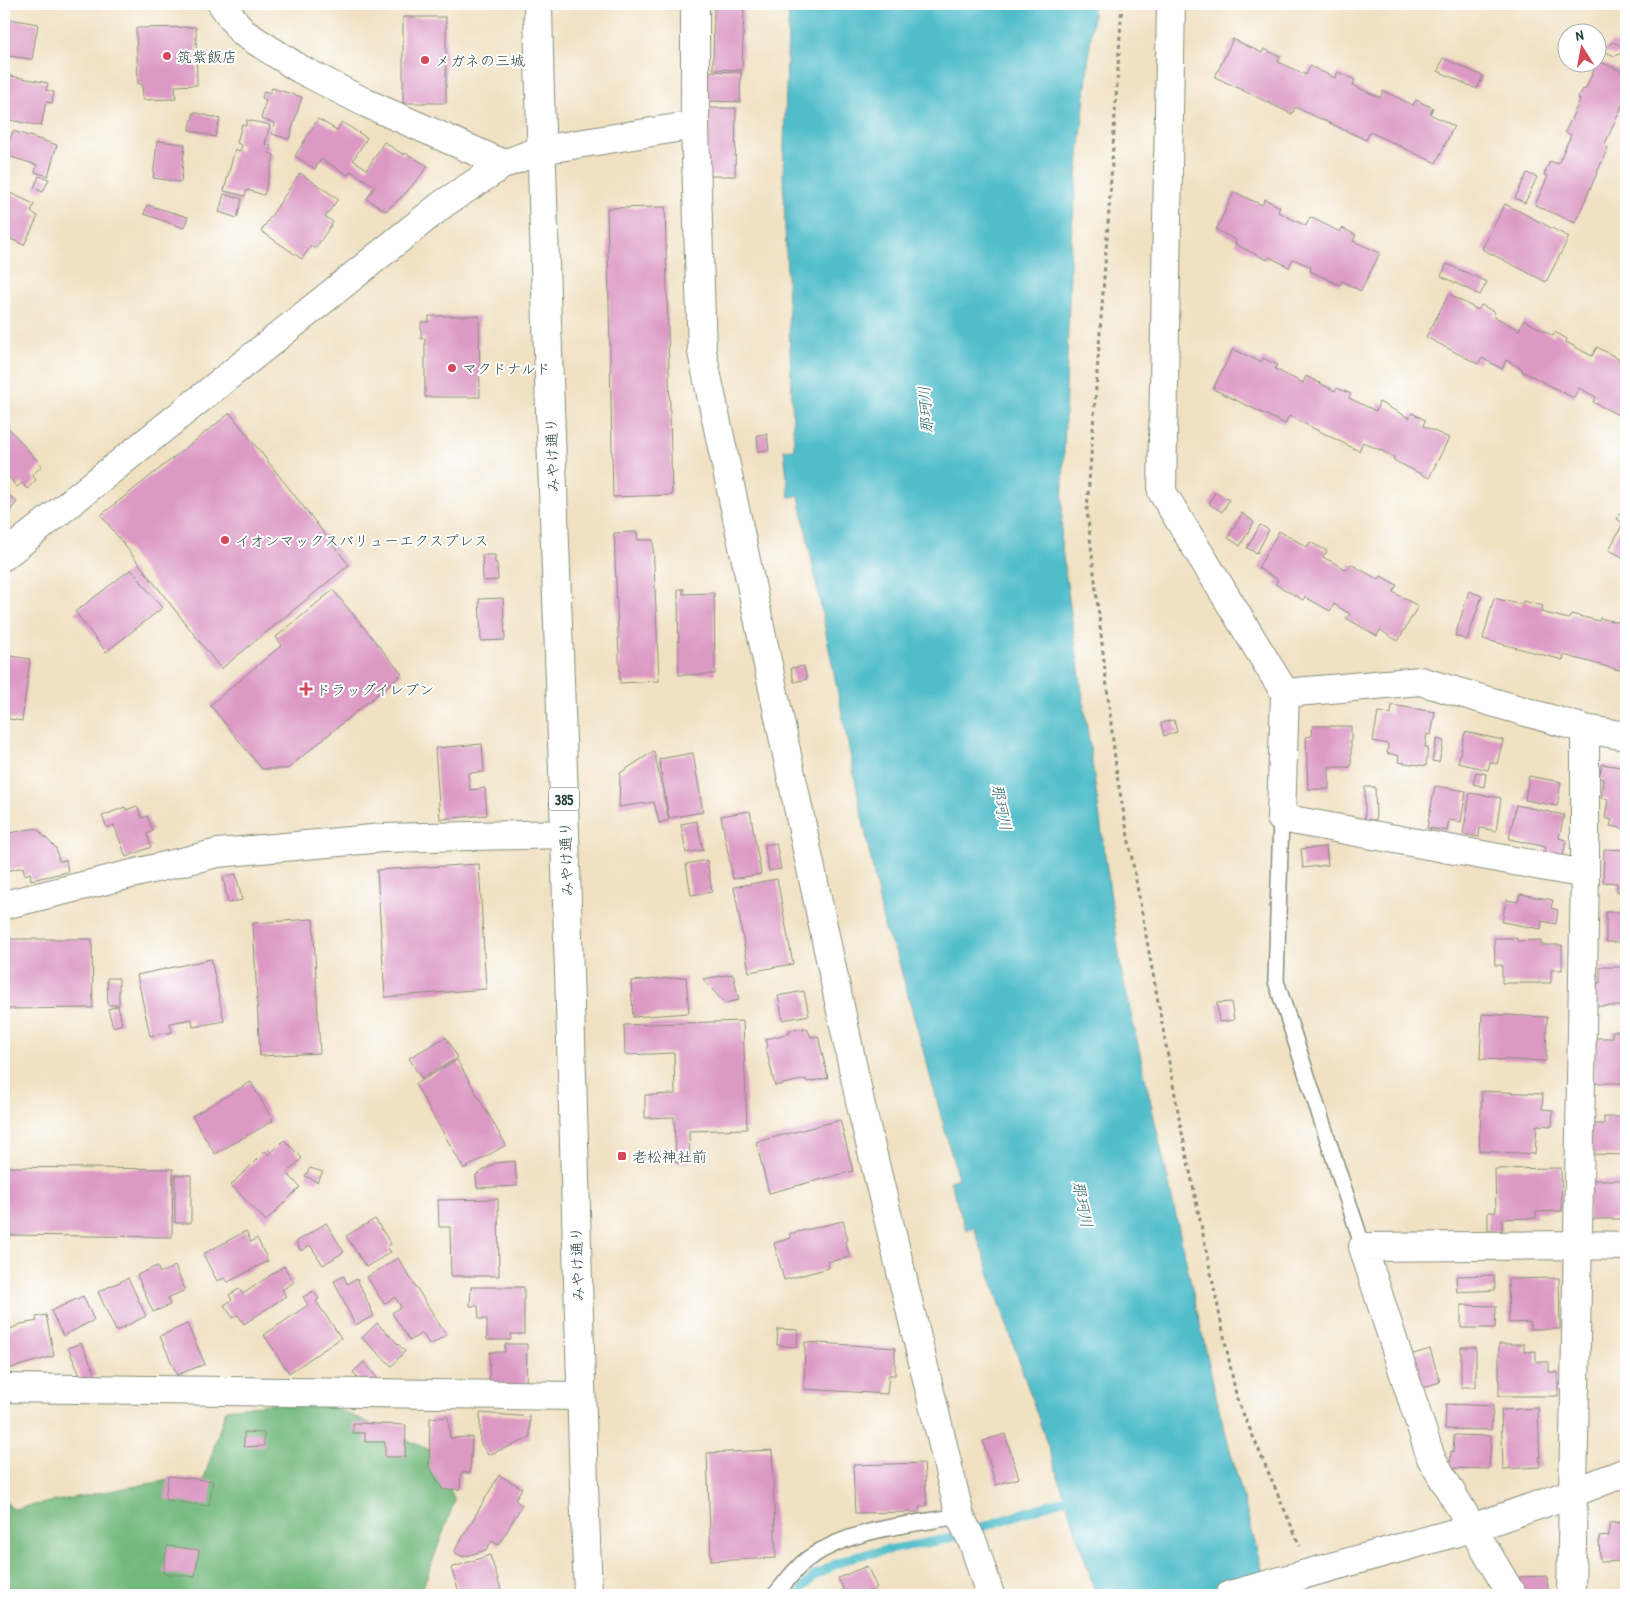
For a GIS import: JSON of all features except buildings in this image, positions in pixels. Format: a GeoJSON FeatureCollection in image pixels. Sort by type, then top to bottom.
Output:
{"type":"FeatureCollection","features":[{"type":"Feature","properties":{"kind":"main road"},"geometry":{"type":"LineString","coordinates":[[222,4],[242,32],[300,69],[366,104],[504,164]]}},
{"type":"Feature","properties":{"kind":"main road","name":"みやけ通り"},"geometry":{"type":"LineString","coordinates":[[538,4],[541,150],[565,834],[580,1396],[588,1595]]}},
{"type":"Feature","properties":{"kind":"main road"},"geometry":{"type":"LineString","coordinates":[[695,4],[695,125],[702,352],[861,1106],[960,1516],[976,1552],[990,1595]]}},
{"type":"Feature","properties":{"kind":"main road"},"geometry":{"type":"LineString","coordinates":[[1171,4],[1162,492],[1285,693],[1281,818],[1585,874]]}},
{"type":"Feature","properties":{"kind":"main road"},"geometry":{"type":"LineString","coordinates":[[4,556],[443,204],[504,164],[541,150],[695,125]]}},
{"type":"Feature","properties":{"kind":"main road"},"geometry":{"type":"LineString","coordinates":[[1285,693],[1420,681],[1585,729],[1626,736]]}},
{"type":"Feature","properties":{"kind":"main road"},"geometry":{"type":"LineString","coordinates":[[1571,1595],[1585,874],[1585,729]]}},
{"type":"Feature","properties":{"kind":"main road"},"geometry":{"type":"LineString","coordinates":[[4,905],[218,853],[383,838],[565,834]]}},
{"type":"Feature","properties":{"kind":"main road"},"geometry":{"type":"LineString","coordinates":[[1512,1595],[1431,1458],[1363,1247],[1626,1246]]}},
{"type":"Feature","properties":{"kind":"main road"},"geometry":{"type":"LineString","coordinates":[[4,1388],[580,1396]]}},
{"type":"Feature","properties":{"kind":"main road"},"geometry":{"type":"LineString","coordinates":[[1230,1595],[1472,1528],[1573,1493],[1626,1472]]}},
{"type":"Feature","properties":{"kind":"lane"},"geometry":{"type":"LineString","coordinates":[[1281,818],[1276,981],[1363,1247]]}},
{"type":"Feature","properties":{"kind":"lane"},"geometry":{"type":"LineString","coordinates":[[775,1595],[808,1559],[842,1541],[897,1526],[960,1516]]}},
{"type":"Feature","properties":{"kind":"path"},"geometry":{"type":"LineString","coordinates":[[1122,4],[1087,510],[1117,776],[1182,1128],[1237,1399],[1303,1575]]}},
{"type":"Feature","properties":{"kind":"green space"},"geometry":{"type":"Polygon","coordinates":[[[315,1399],[432,1451],[455,1500],[420,1595],[4,1595],[4,1500],[13,1509],[168,1480],[197,1501],[226,1409],[315,1399]]]}},
{"type":"Feature","properties":{"kind":"water","name":"那珂川"},"geometry":{"type":"Polygon","coordinates":[[[789,4],[1094,4],[1071,238],[1061,542],[1121,969],[1218,1405],[1269,1595],[1096,1595],[974,1227],[966,1230],[950,1181],[958,1178],[897,955],[885,931],[799,496],[789,497],[784,450],[794,449],[783,175],[789,4]]]}},
{"type":"Feature","properties":{"kind":"waterway"},"geometry":{"type":"LineString","coordinates":[[797,1595],[814,1576],[856,1556],[947,1539],[1077,1495]]}},
{"type":"Feature","properties":{"kind":"place","name":"筑紫飯店"},"geometry":{"type":"Point","coordinates":[167,56]}},
{"type":"Feature","properties":{"kind":"place","name":"メガネの三城"},"geometry":{"type":"Point","coordinates":[425,60]}},
{"type":"Feature","properties":{"kind":"place","name":"マクドナルド"},"geometry":{"type":"Point","coordinates":[452,368]}},
{"type":"Feature","properties":{"kind":"place","name":"イオンマックスバリューエクスプレス"},"geometry":{"type":"Point","coordinates":[225,540]}},
{"type":"Feature","properties":{"kind":"place","name":"ドラッグイレブン"},"geometry":{"type":"Point","coordinates":[306,689]}},
{"type":"Feature","properties":{"kind":"place","name":"老松神社前"},"geometry":{"type":"Point","coordinates":[622,1156]}}]}
